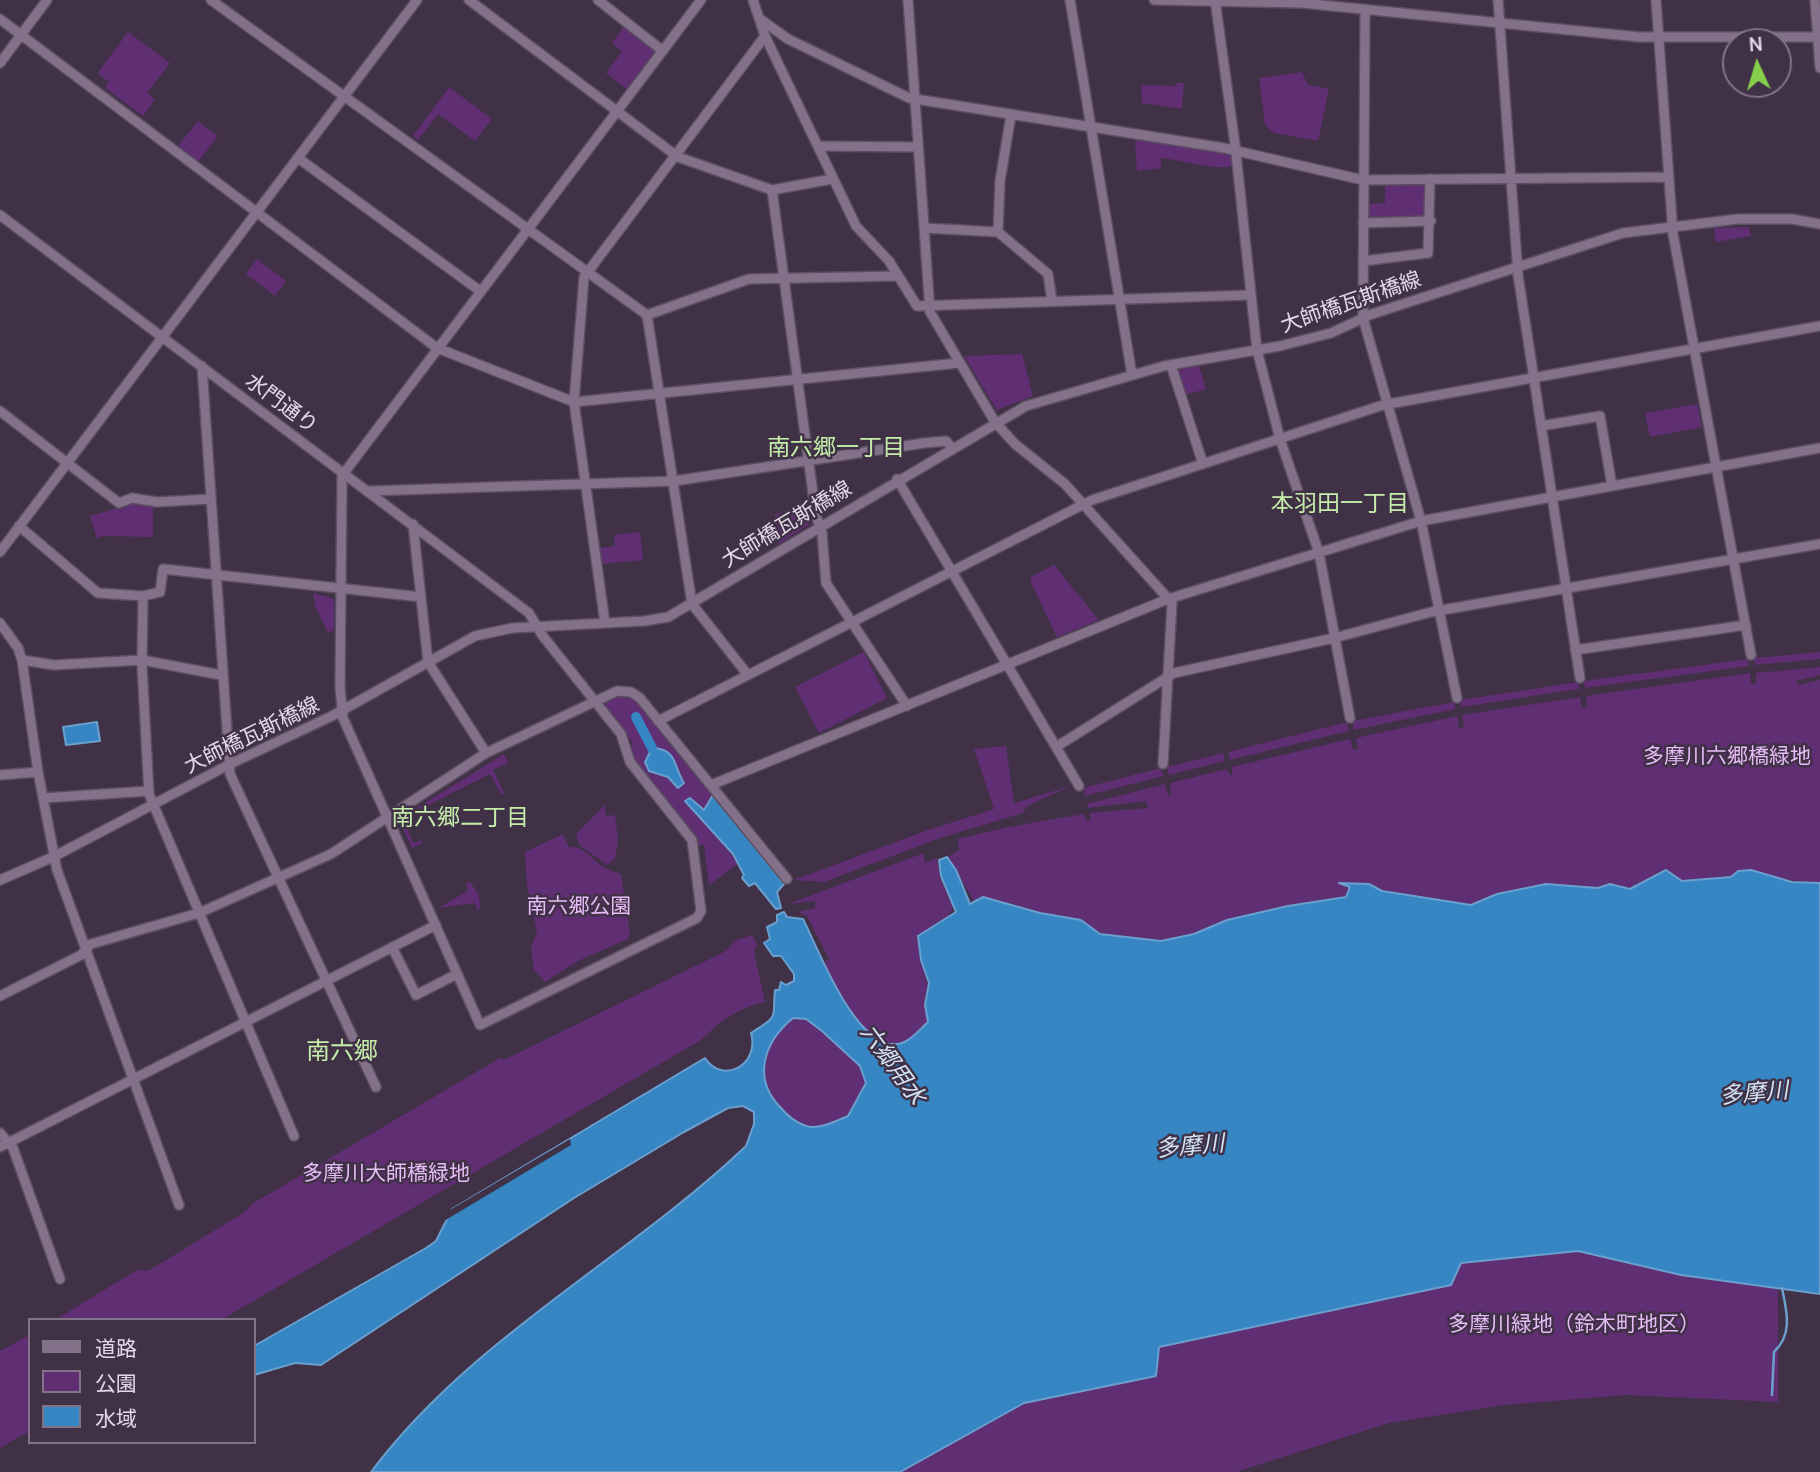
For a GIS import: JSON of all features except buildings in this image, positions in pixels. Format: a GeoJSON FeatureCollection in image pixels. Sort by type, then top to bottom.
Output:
{"type":"FeatureCollection","features":[{"type":"Feature","properties":{"kind":"street"},"geometry":{"type":"LineString","coordinates":[[0,63],[47,0]]}},
{"type":"Feature","properties":{"kind":"street"},"geometry":{"type":"LineString","coordinates":[[211,0],[647,315],[692,604],[748,675]]}},
{"type":"Feature","properties":{"kind":"street"},"geometry":{"type":"LineString","coordinates":[[0,552],[417,0]]}},
{"type":"Feature","properties":{"kind":"street"},"geometry":{"type":"LineString","coordinates":[[469,0],[674,155],[772,190],[832,179]]}},
{"type":"Feature","properties":{"kind":"street"},"geometry":{"type":"LineString","coordinates":[[598,0],[663,51]]}},
{"type":"Feature","properties":{"kind":"street"},"geometry":{"type":"LineString","coordinates":[[392,947],[416,995],[457,974],[342,710],[344,472],[701,0]]}},
{"type":"Feature","properties":{"kind":"street"},"geometry":{"type":"LineString","coordinates":[[753,0],[765,36],[856,226],[889,261],[917,306],[1251,295]]}},
{"type":"Feature","properties":{"kind":"street"},"geometry":{"type":"LineString","coordinates":[[908,0],[930,312],[995,422],[1015,444],[1065,484],[1172,603],[1163,764]]}},
{"type":"Feature","properties":{"kind":"street"},"geometry":{"type":"LineString","coordinates":[[1070,0],[1132,375]]}},
{"type":"Feature","properties":{"kind":"street"},"geometry":{"type":"LineString","coordinates":[[1154,0],[1302,2],[1659,38],[1819,37]]}},
{"type":"Feature","properties":{"kind":"street"},"geometry":{"type":"LineString","coordinates":[[1215,0],[1236,151],[1257,350],[1280,439],[1318,553],[1350,718]]}},
{"type":"Feature","properties":{"kind":"street"},"geometry":{"type":"LineString","coordinates":[[1497,0],[1518,267],[1580,678]]}},
{"type":"Feature","properties":{"kind":"street"},"geometry":{"type":"LineString","coordinates":[[1656,0],[1672,226],[1751,655]]}},
{"type":"Feature","properties":{"kind":"street"},"geometry":{"type":"LineString","coordinates":[[1815,0],[1820,68]]}},
{"type":"Feature","properties":{"kind":"street"},"geometry":{"type":"LineString","coordinates":[[1365,9],[1363,318],[1421,521],[1457,698]]}},
{"type":"Feature","properties":{"kind":"street"},"geometry":{"type":"LineString","coordinates":[[0,19],[438,348],[574,402],[660,396],[799,378],[959,363]]}},
{"type":"Feature","properties":{"kind":"street"},"geometry":{"type":"LineString","coordinates":[[760,19],[789,39],[915,99],[1236,151],[1363,180],[1669,177]]}},
{"type":"Feature","properties":{"kind":"street"},"geometry":{"type":"LineString","coordinates":[[605,623],[574,402],[584,277],[765,36]]}},
{"type":"Feature","properties":{"kind":"street"},"geometry":{"type":"LineString","coordinates":[[998,232],[1000,181],[1011,115]]}},
{"type":"Feature","properties":{"kind":"street"},"geometry":{"type":"LineString","coordinates":[[818,146],[918,147]]}},
{"type":"Feature","properties":{"kind":"street"},"geometry":{"type":"LineString","coordinates":[[298,158],[480,291]]}},
{"type":"Feature","properties":{"kind":"street"},"geometry":{"type":"LineString","coordinates":[[1363,261],[1428,253],[1431,221],[1430,179]]}},
{"type":"Feature","properties":{"kind":"street"},"geometry":{"type":"LineString","coordinates":[[772,190],[826,583],[907,706]]}},
{"type":"Feature","properties":{"kind":"street","name":"水門通り"},"geometry":{"type":"LineString","coordinates":[[0,215],[529,613],[536,626],[621,734],[630,762],[692,840],[701,911],[696,918],[480,1026],[457,974]]}},
{"type":"Feature","properties":{"kind":"street","name":"大師橋瓦斯橋線"},"geometry":{"type":"LineString","coordinates":[[0,880],[53,857],[232,763],[342,710],[475,636],[536,626],[668,617],[951,447],[1037,402],[1171,365],[1257,350],[1331,332],[1363,318],[1603,238],[1672,226],[1738,219],[1774,218],[1820,224]]}},
{"type":"Feature","properties":{"kind":"street"},"geometry":{"type":"LineString","coordinates":[[1363,223],[1431,221]]}},
{"type":"Feature","properties":{"kind":"street"},"geometry":{"type":"LineString","coordinates":[[924,228],[998,232],[1048,274],[1052,301]]}},
{"type":"Feature","properties":{"kind":"street"},"geometry":{"type":"LineString","coordinates":[[647,315],[749,279],[898,276]]}},
{"type":"Feature","properties":{"kind":"street"},"geometry":{"type":"LineString","coordinates":[[658,721],[1083,505],[1203,464],[1389,403],[1820,326]]}},
{"type":"Feature","properties":{"kind":"street"},"geometry":{"type":"LineString","coordinates":[[1171,365],[1203,464]]}},
{"type":"Feature","properties":{"kind":"street"},"geometry":{"type":"LineString","coordinates":[[202,366],[222,675],[232,763],[230,775],[376,1087]]}},
{"type":"Feature","properties":{"kind":"street"},"geometry":{"type":"LineString","coordinates":[[0,411],[119,503],[132,498],[157,502],[210,499]]}},
{"type":"Feature","properties":{"kind":"street"},"geometry":{"type":"LineString","coordinates":[[1541,426],[1600,416],[1612,486]]}},
{"type":"Feature","properties":{"kind":"street"},"geometry":{"type":"LineString","coordinates":[[369,491],[674,481],[925,443],[946,441],[951,447]]}},
{"type":"Feature","properties":{"kind":"street"},"geometry":{"type":"LineString","coordinates":[[711,785],[1168,599],[1421,521],[1820,448]]}},
{"type":"Feature","properties":{"kind":"street"},"geometry":{"type":"LineString","coordinates":[[897,479],[1079,786]]}},
{"type":"Feature","properties":{"kind":"street"},"geometry":{"type":"LineString","coordinates":[[413,524],[428,662],[486,753]]}},
{"type":"Feature","properties":{"kind":"street"},"geometry":{"type":"LineString","coordinates":[[19,526],[98,593],[143,596],[160,592],[163,569],[421,597]]}},
{"type":"Feature","properties":{"kind":"street"},"geometry":{"type":"LineString","coordinates":[[1056,747],[1167,675],[1334,638],[1439,610],[1820,544]]}},
{"type":"Feature","properties":{"kind":"street"},"geometry":{"type":"LineString","coordinates":[[143,596],[142,660],[149,792],[293,1136]]}},
{"type":"Feature","properties":{"kind":"street"},"geometry":{"type":"LineString","coordinates":[[0,623],[18,648],[22,660],[53,857],[179,1205]]}},
{"type":"Feature","properties":{"kind":"street"},"geometry":{"type":"LineString","coordinates":[[1575,650],[1746,625]]}},
{"type":"Feature","properties":{"kind":"street"},"geometry":{"type":"LineString","coordinates":[[22,660],[54,666],[142,660],[222,675]]}},
{"type":"Feature","properties":{"kind":"street"},"geometry":{"type":"LineString","coordinates":[[0,996],[81,955],[91,944],[199,913],[331,854],[387,815],[486,753],[617,691],[631,692],[658,721],[787,879]]}},
{"type":"Feature","properties":{"kind":"street"},"geometry":{"type":"LineString","coordinates":[[0,775],[38,772]]}},
{"type":"Feature","properties":{"kind":"street"},"geometry":{"type":"LineString","coordinates":[[43,798],[149,792]]}},
{"type":"Feature","properties":{"kind":"street"},"geometry":{"type":"LineString","coordinates":[[4,1144],[436,925]]}},
{"type":"Feature","properties":{"kind":"street"},"geometry":{"type":"LineString","coordinates":[[0,1133],[60,1279]]}},
{"type":"Feature","properties":{"kind":"green space"},"geometry":{"type":"Polygon","coordinates":[[[624,26],[658,52],[628,90],[606,73],[622,51],[612,43],[624,26]]]}},
{"type":"Feature","properties":{"kind":"green space"},"geometry":{"type":"Polygon","coordinates":[[[128,32],[170,63],[147,93],[155,100],[143,116],[105,88],[109,82],[99,75],[99,71],[128,32]]]}},
{"type":"Feature","properties":{"kind":"green space"},"geometry":{"type":"Polygon","coordinates":[[[1302,72],[1308,85],[1329,89],[1318,141],[1274,133],[1265,125],[1259,78],[1302,72]]]}},
{"type":"Feature","properties":{"kind":"green space"},"geometry":{"type":"Polygon","coordinates":[[[1177,83],[1184,83],[1182,109],[1142,103],[1141,85],[1176,86],[1177,83]]]}},
{"type":"Feature","properties":{"kind":"green space"},"geometry":{"type":"Polygon","coordinates":[[[449,87],[492,119],[475,141],[438,114],[418,140],[413,136],[449,87]]]}},
{"type":"Feature","properties":{"kind":"green space"},"geometry":{"type":"Polygon","coordinates":[[[198,121],[218,136],[198,162],[178,146],[198,121]]]}},
{"type":"Feature","properties":{"kind":"green space"},"geometry":{"type":"Polygon","coordinates":[[[1135,139],[1223,151],[1232,154],[1233,166],[1207,166],[1161,158],[1161,168],[1137,171],[1135,139]]]}},
{"type":"Feature","properties":{"kind":"green space"},"geometry":{"type":"Polygon","coordinates":[[[1385,183],[1427,183],[1426,218],[1368,220],[1367,204],[1385,203],[1385,183]]]}},
{"type":"Feature","properties":{"kind":"green space"},"geometry":{"type":"Polygon","coordinates":[[[1749,227],[1751,236],[1716,242],[1714,228],[1749,227]]]}},
{"type":"Feature","properties":{"kind":"green space"},"geometry":{"type":"Polygon","coordinates":[[[257,259],[286,281],[275,296],[246,274],[257,259]]]}},
{"type":"Feature","properties":{"kind":"green space"},"geometry":{"type":"Polygon","coordinates":[[[1022,354],[1033,396],[997,410],[964,356],[1022,354]]]}},
{"type":"Feature","properties":{"kind":"green space"},"geometry":{"type":"Polygon","coordinates":[[[1199,366],[1206,389],[1185,395],[1177,370],[1199,366]]]}},
{"type":"Feature","properties":{"kind":"green space"},"geometry":{"type":"Polygon","coordinates":[[[1697,404],[1702,427],[1650,437],[1645,413],[1697,404]]]}},
{"type":"Feature","properties":{"kind":"green space"},"geometry":{"type":"Polygon","coordinates":[[[134,503],[153,507],[153,537],[103,536],[97,539],[90,516],[134,503]]]}},
{"type":"Feature","properties":{"kind":"green space"},"geometry":{"type":"Polygon","coordinates":[[[813,509],[810,524],[778,544],[775,514],[813,509]]]}},
{"type":"Feature","properties":{"kind":"green space"},"geometry":{"type":"Polygon","coordinates":[[[640,532],[643,560],[601,564],[599,548],[615,546],[614,535],[640,532]]]}},
{"type":"Feature","properties":{"kind":"green space"},"geometry":{"type":"Polygon","coordinates":[[[1054,565],[1099,620],[1057,637],[1031,583],[1031,577],[1054,565]]]}},
{"type":"Feature","properties":{"kind":"green space"},"geometry":{"type":"Polygon","coordinates":[[[313,593],[334,599],[334,630],[328,633],[316,608],[313,593]]]}},
{"type":"Feature","properties":{"kind":"green space"},"geometry":{"type":"Polygon","coordinates":[[[864,652],[887,698],[819,733],[795,687],[864,652]]]}},
{"type":"Feature","properties":{"kind":"green space"},"geometry":{"type":"Polygon","coordinates":[[[1820,652],[1820,659],[1755,665],[1754,658],[1820,652]]]}},
{"type":"Feature","properties":{"kind":"green space"},"geometry":{"type":"Polygon","coordinates":[[[1748,659],[1749,666],[1585,688],[1584,681],[1748,659]]]}},
{"type":"Feature","properties":{"kind":"green space","name":"多摩川六郷橋緑地"},"geometry":{"type":"Polygon","coordinates":[[[1820,667],[1820,675],[1796,681],[1798,685],[1820,680],[1820,883],[1773,878],[1682,881],[1666,870],[1630,889],[1610,884],[1598,888],[1546,884],[1497,894],[1471,905],[1382,891],[1369,884],[1342,884],[1350,887],[1346,897],[1288,906],[1227,920],[1194,934],[1161,941],[1099,934],[1081,920],[1040,913],[983,897],[974,901],[947,857],[959,850],[958,839],[1084,814],[1087,821],[1091,820],[1089,813],[1148,808],[1146,801],[1088,808],[1087,804],[1165,784],[1168,795],[1171,795],[1170,783],[1227,769],[1232,778],[1232,767],[1350,739],[1353,749],[1358,749],[1356,738],[1457,716],[1459,728],[1464,727],[1462,715],[1580,697],[1582,708],[1587,707],[1586,696],[1750,673],[1751,684],[1756,684],[1756,673],[1820,667]]]}},
{"type":"Feature","properties":{"kind":"green space"},"geometry":{"type":"Polygon","coordinates":[[[1578,682],[1579,689],[1461,707],[1460,700],[1578,682]]]}},
{"type":"Feature","properties":{"kind":"green space"},"geometry":{"type":"Polygon","coordinates":[[[619,696],[634,699],[713,795],[704,811],[690,798],[739,863],[709,885],[704,845],[693,845],[630,755],[632,742],[604,704],[619,696]]]}},
{"type":"Feature","properties":{"kind":"green space"},"geometry":{"type":"Polygon","coordinates":[[[1454,702],[1455,709],[1354,730],[1352,721],[1454,702]]]}},
{"type":"Feature","properties":{"kind":"green space"},"geometry":{"type":"Polygon","coordinates":[[[1347,722],[1349,731],[1230,760],[1228,752],[1347,722]]]}},
{"type":"Feature","properties":{"kind":"green space"},"geometry":{"type":"Polygon","coordinates":[[[1006,746],[1014,803],[1071,786],[1027,806],[1023,813],[940,838],[824,882],[794,880],[925,831],[994,809],[974,749],[1006,746]]]}},
{"type":"Feature","properties":{"kind":"green space"},"geometry":{"type":"Polygon","coordinates":[[[1223,753],[1225,761],[1169,775],[1167,767],[1223,753]]]}},
{"type":"Feature","properties":{"kind":"green space"},"geometry":{"type":"Polygon","coordinates":[[[504,754],[508,763],[493,770],[504,793],[501,794],[490,774],[409,815],[414,827],[408,830],[413,843],[421,840],[422,843],[412,848],[402,827],[405,825],[402,817],[504,754]]]}},
{"type":"Feature","properties":{"kind":"green space"},"geometry":{"type":"Polygon","coordinates":[[[1161,768],[1163,776],[1085,796],[1083,788],[1161,768]]]}},
{"type":"Feature","properties":{"kind":"green space"},"geometry":{"type":"Polygon","coordinates":[[[605,805],[606,816],[615,815],[618,840],[615,859],[607,865],[579,845],[576,834],[605,805]]]}},
{"type":"Feature","properties":{"kind":"green space","name":"南六郷公園"},"geometry":{"type":"Polygon","coordinates":[[[563,834],[569,847],[585,851],[604,867],[621,874],[630,933],[628,939],[578,961],[545,982],[534,970],[531,948],[537,932],[527,885],[525,852],[563,834]]]}},
{"type":"Feature","properties":{"kind":"green space"},"geometry":{"type":"Polygon","coordinates":[[[924,853],[925,863],[937,858],[940,877],[953,908],[921,960],[928,991],[928,1022],[906,1041],[897,1044],[885,1043],[852,1014],[828,974],[823,963],[829,959],[807,916],[798,912],[815,908],[815,901],[788,904],[924,853]]]}},
{"type":"Feature","properties":{"kind":"green space"},"geometry":{"type":"Polygon","coordinates":[[[470,882],[479,895],[480,909],[477,910],[475,903],[438,908],[468,891],[466,884],[470,882]]]}},
{"type":"Feature","properties":{"kind":"green space","name":"多摩川大師橋緑地"},"geometry":{"type":"Polygon","coordinates":[[[752,935],[757,944],[754,952],[765,1002],[730,1016],[701,1040],[224,1318],[58,1318],[137,1270],[148,1271],[245,1212],[252,1204],[500,1058],[504,1060],[726,951],[734,941],[752,935]]]}},
{"type":"Feature","properties":{"kind":"green space"},"geometry":{"type":"Polygon","coordinates":[[[793,1018],[806,1019],[860,1066],[866,1083],[848,1116],[822,1126],[806,1126],[788,1115],[771,1096],[766,1084],[765,1061],[775,1038],[793,1018]]]}},
{"type":"Feature","properties":{"kind":"green space","name":"多摩川緑地（鈴木町地区）"},"geometry":{"type":"Polygon","coordinates":[[[1578,1251],[1778,1288],[1778,1402],[1626,1395],[1504,1405],[1389,1423],[1236,1472],[900,1472],[1024,1403],[1155,1376],[1159,1347],[1450,1285],[1461,1263],[1578,1251]]]}},
{"type":"Feature","properties":{"kind":"green space"},"geometry":{"type":"Polygon","coordinates":[[[28,1336],[28,1432],[0,1448],[0,1351],[28,1336]]]}},
{"type":"Feature","properties":{"kind":"water"},"geometry":{"type":"Polygon","coordinates":[[[97,722],[100,741],[66,745],[63,727],[97,722]]]}},
{"type":"Feature","properties":{"kind":"water"},"geometry":{"type":"Polygon","coordinates":[[[652,748],[671,755],[684,783],[678,788],[668,777],[649,771],[645,762],[652,748]]]}},
{"type":"Feature","properties":{"kind":"water"},"geometry":{"type":"Polygon","coordinates":[[[713,795],[784,884],[777,892],[781,908],[776,909],[755,883],[749,886],[742,878],[744,875],[733,854],[685,801],[690,798],[704,810],[713,795]]]}},
{"type":"Feature","properties":{"kind":"water"},"geometry":{"type":"Polygon","coordinates":[[[947,857],[956,870],[970,904],[983,897],[1040,913],[1081,920],[1100,934],[1161,941],[1194,934],[1227,920],[1288,906],[1346,897],[1350,887],[1339,883],[1369,884],[1382,891],[1471,905],[1497,894],[1546,884],[1598,888],[1610,884],[1630,889],[1666,870],[1682,881],[1731,877],[1738,871],[1751,870],[1792,882],[1820,883],[1820,1294],[1681,1275],[1578,1251],[1461,1263],[1451,1285],[1159,1347],[1156,1376],[1024,1403],[900,1472],[371,1472],[411,1424],[502,1340],[651,1226],[746,1146],[754,1124],[754,1112],[743,1106],[728,1108],[574,1198],[321,1365],[295,1363],[256,1374],[256,1345],[426,1248],[436,1241],[452,1209],[705,1058],[721,1070],[738,1068],[745,1062],[750,1054],[751,1033],[773,1016],[775,990],[779,990],[781,982],[786,985],[794,981],[794,974],[781,956],[773,956],[764,943],[770,939],[767,927],[777,922],[777,915],[784,912],[787,917],[803,919],[840,995],[868,1032],[882,1042],[898,1044],[910,1038],[928,1022],[925,1005],[929,983],[921,960],[918,936],[956,912],[941,876],[939,860],[947,857]],[[793,1018],[775,1038],[765,1061],[766,1084],[771,1096],[782,1110],[806,1126],[816,1127],[848,1116],[866,1083],[860,1066],[806,1019],[793,1018]]]}},
{"type":"Feature","properties":{"kind":"pier"},"geometry":{"type":"Polygon","coordinates":[[[570,1139],[571,1145],[439,1224],[448,1211],[570,1139]]]}},
{"type":"Feature","properties":{"kind":"waterway"},"geometry":{"type":"LineString","coordinates":[[636,717],[652,748]]}},
{"type":"Feature","properties":{"kind":"waterway"},"geometry":{"type":"LineString","coordinates":[[1772,1395],[1774,1352],[1784,1338],[1787,1322],[1782,1288]]}},
{"type":"Feature","properties":{"kind":"district","name":"南六郷一丁目"},"geometry":{"type":"Point","coordinates":[836,449]}},
{"type":"Feature","properties":{"kind":"district","name":"本羽田一丁目"},"geometry":{"type":"Point","coordinates":[1340,505]}},
{"type":"Feature","properties":{"kind":"district","name":"南六郷二丁目"},"geometry":{"type":"Point","coordinates":[460,819]}},
{"type":"Feature","properties":{"kind":"district","name":"南六郷"},"geometry":{"type":"Point","coordinates":[342,1052]}},
{"type":"Feature","properties":{"kind":"water label","name":"六郷用水"},"geometry":{"type":"Point","coordinates":[892,1065]}},
{"type":"Feature","properties":{"kind":"water label","name":"多摩川"},"geometry":{"type":"Point","coordinates":[1754,1094]}},
{"type":"Feature","properties":{"kind":"water label","name":"多摩川"},"geometry":{"type":"Point","coordinates":[1190,1147]}}]}
